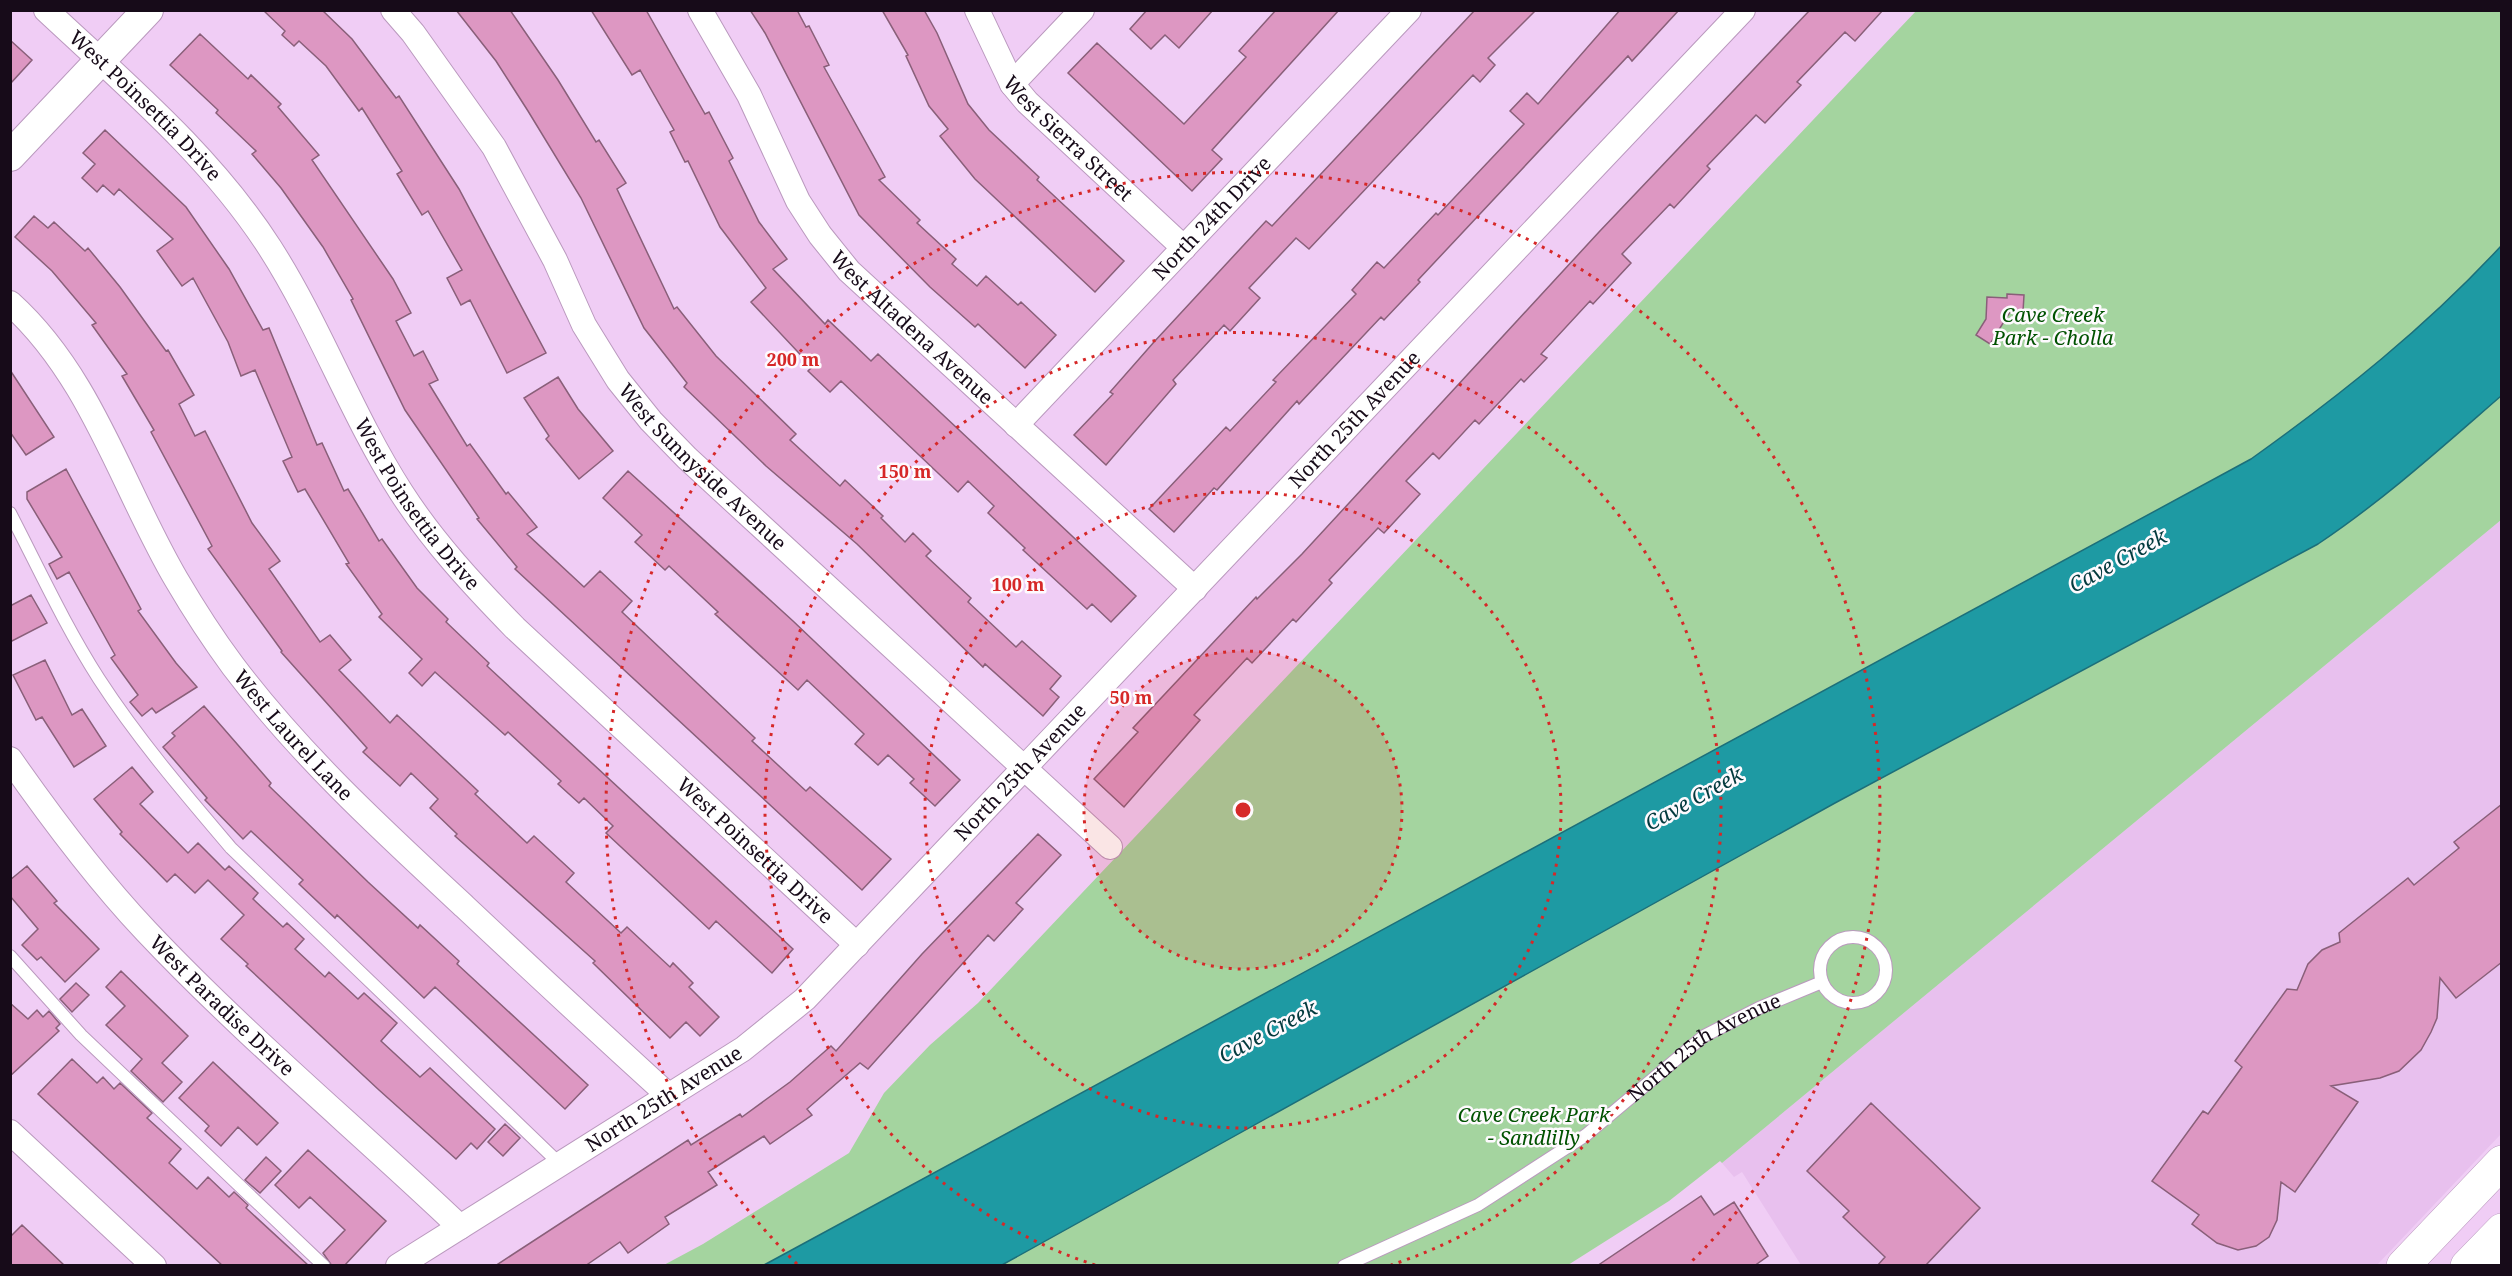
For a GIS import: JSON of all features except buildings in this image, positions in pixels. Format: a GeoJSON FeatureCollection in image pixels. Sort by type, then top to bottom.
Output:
{"type":"FeatureCollection","features":[{"type":"Feature","properties":{"kind":"main road"},"geometry":{"type":"LineString","coordinates":[[2403,1266],[2502,1162]]}},
{"type":"Feature","properties":{"kind":"main road"},"geometry":{"type":"LineString","coordinates":[[2467,1266],[2502,1230]]}},
{"type":"Feature","properties":{"kind":"street","name":"West Poinsettia Drive"},"geometry":{"type":"LineString","coordinates":[[46,10],[193,149],[227,189],[269,247],[310,316],[373,444],[402,493],[448,556],[515,628],[857,945]]}},
{"type":"Feature","properties":{"kind":"street"},"geometry":{"type":"LineString","coordinates":[[10,156],[147,10]]}},
{"type":"Feature","properties":{"kind":"street","name":"West Sunnyside Avenue"},"geometry":{"type":"LineString","coordinates":[[393,10],[419,41],[494,147],[555,260],[584,325],[618,380],[651,421],[687,458],[1110,847]]}},
{"type":"Feature","properties":{"kind":"street","name":"West Altadena Avenue"},"geometry":{"type":"LineString","coordinates":[[700,10],[749,95],[798,201],[820,235],[849,271],[1195,589]]}},
{"type":"Feature","properties":{"kind":"street","name":"West Sierra Street"},"geometry":{"type":"LineString","coordinates":[[977,10],[1012,84],[1027,102],[1184,248]]}},
{"type":"Feature","properties":{"kind":"street"},"geometry":{"type":"LineString","coordinates":[[1012,84],[1082,10]]}},
{"type":"Feature","properties":{"kind":"street","name":"North 24th Drive"},"geometry":{"type":"LineString","coordinates":[[1016,425],[1409,10]]}},
{"type":"Feature","properties":{"kind":"street","name":"North 25th Avenue"},"geometry":{"type":"LineString","coordinates":[[398,1266],[771,1029],[857,945],[1743,10]]}},
{"type":"Feature","properties":{"kind":"street","name":"West Laurel Lane"},"geometry":{"type":"LineString","coordinates":[[10,303],[42,338],[75,382],[97,420],[176,578],[232,664],[277,721],[362,812],[668,1095]]}},
{"type":"Feature","properties":{"kind":"street","name":"West Paradise Drive"},"geometry":{"type":"LineString","coordinates":[[10,759],[49,816],[144,930],[194,980],[460,1227]]}},
{"type":"Feature","properties":{"kind":"street"},"geometry":{"type":"LineString","coordinates":[[10,1132],[154,1266]]}},
{"type":"Feature","properties":{"kind":"lane"},"geometry":{"type":"LineString","coordinates":[[10,513],[98,677],[139,736],[231,848],[560,1164]]}},
{"type":"Feature","properties":{"kind":"lane"},"geometry":{"type":"LineString","coordinates":[[1844,939],[1866,940],[1882,954],[1886,964],[1883,985],[1872,998],[1863,1002],[1844,1002],[1827,991],[1822,982],[1822,961],[1834,943],[1844,939]]}},
{"type":"Feature","properties":{"kind":"lane"},"geometry":{"type":"LineString","coordinates":[[10,956],[81,1035],[324,1266]]}},
{"type":"Feature","properties":{"kind":"lane","name":"North 25th Avenue"},"geometry":{"type":"LineString","coordinates":[[1344,1266],[1478,1205],[1586,1135],[1704,1036],[1759,1008],[1822,982]]}},
{"type":"Feature","properties":{"kind":"shaded area"},"geometry":{"type":"Polygon","coordinates":[[[2501,520],[2501,1134],[2377,1265],[1801,1265],[1742,1172],[1734,1177],[1722,1163],[2501,520]]]}},
{"type":"Feature","properties":{"kind":"green space","name":"Cave Creek Park - Cholla"},"geometry":{"type":"Polygon","coordinates":[[[1916,11],[2501,11],[2501,520],[1722,1163],[1720,1161],[1669,1201],[1568,1265],[662,1266],[703,1244],[849,1153],[884,1093],[930,1045],[978,1003],[1916,11]]]}},
{"type":"Feature","properties":{"kind":"water","name":"Cave Creek"},"geometry":{"type":"Polygon","coordinates":[[[2501,246],[2501,396],[2390,491],[2318,544],[1835,803],[1002,1265],[764,1265],[2251,459],[2318,410],[2413,332],[2501,246]]]}},
{"type":"Feature","properties":{"kind":"park label","name":"Cave Creek Park - Sandlilly"},"geometry":{"type":"Point","coordinates":[1534,1126]}}]}
